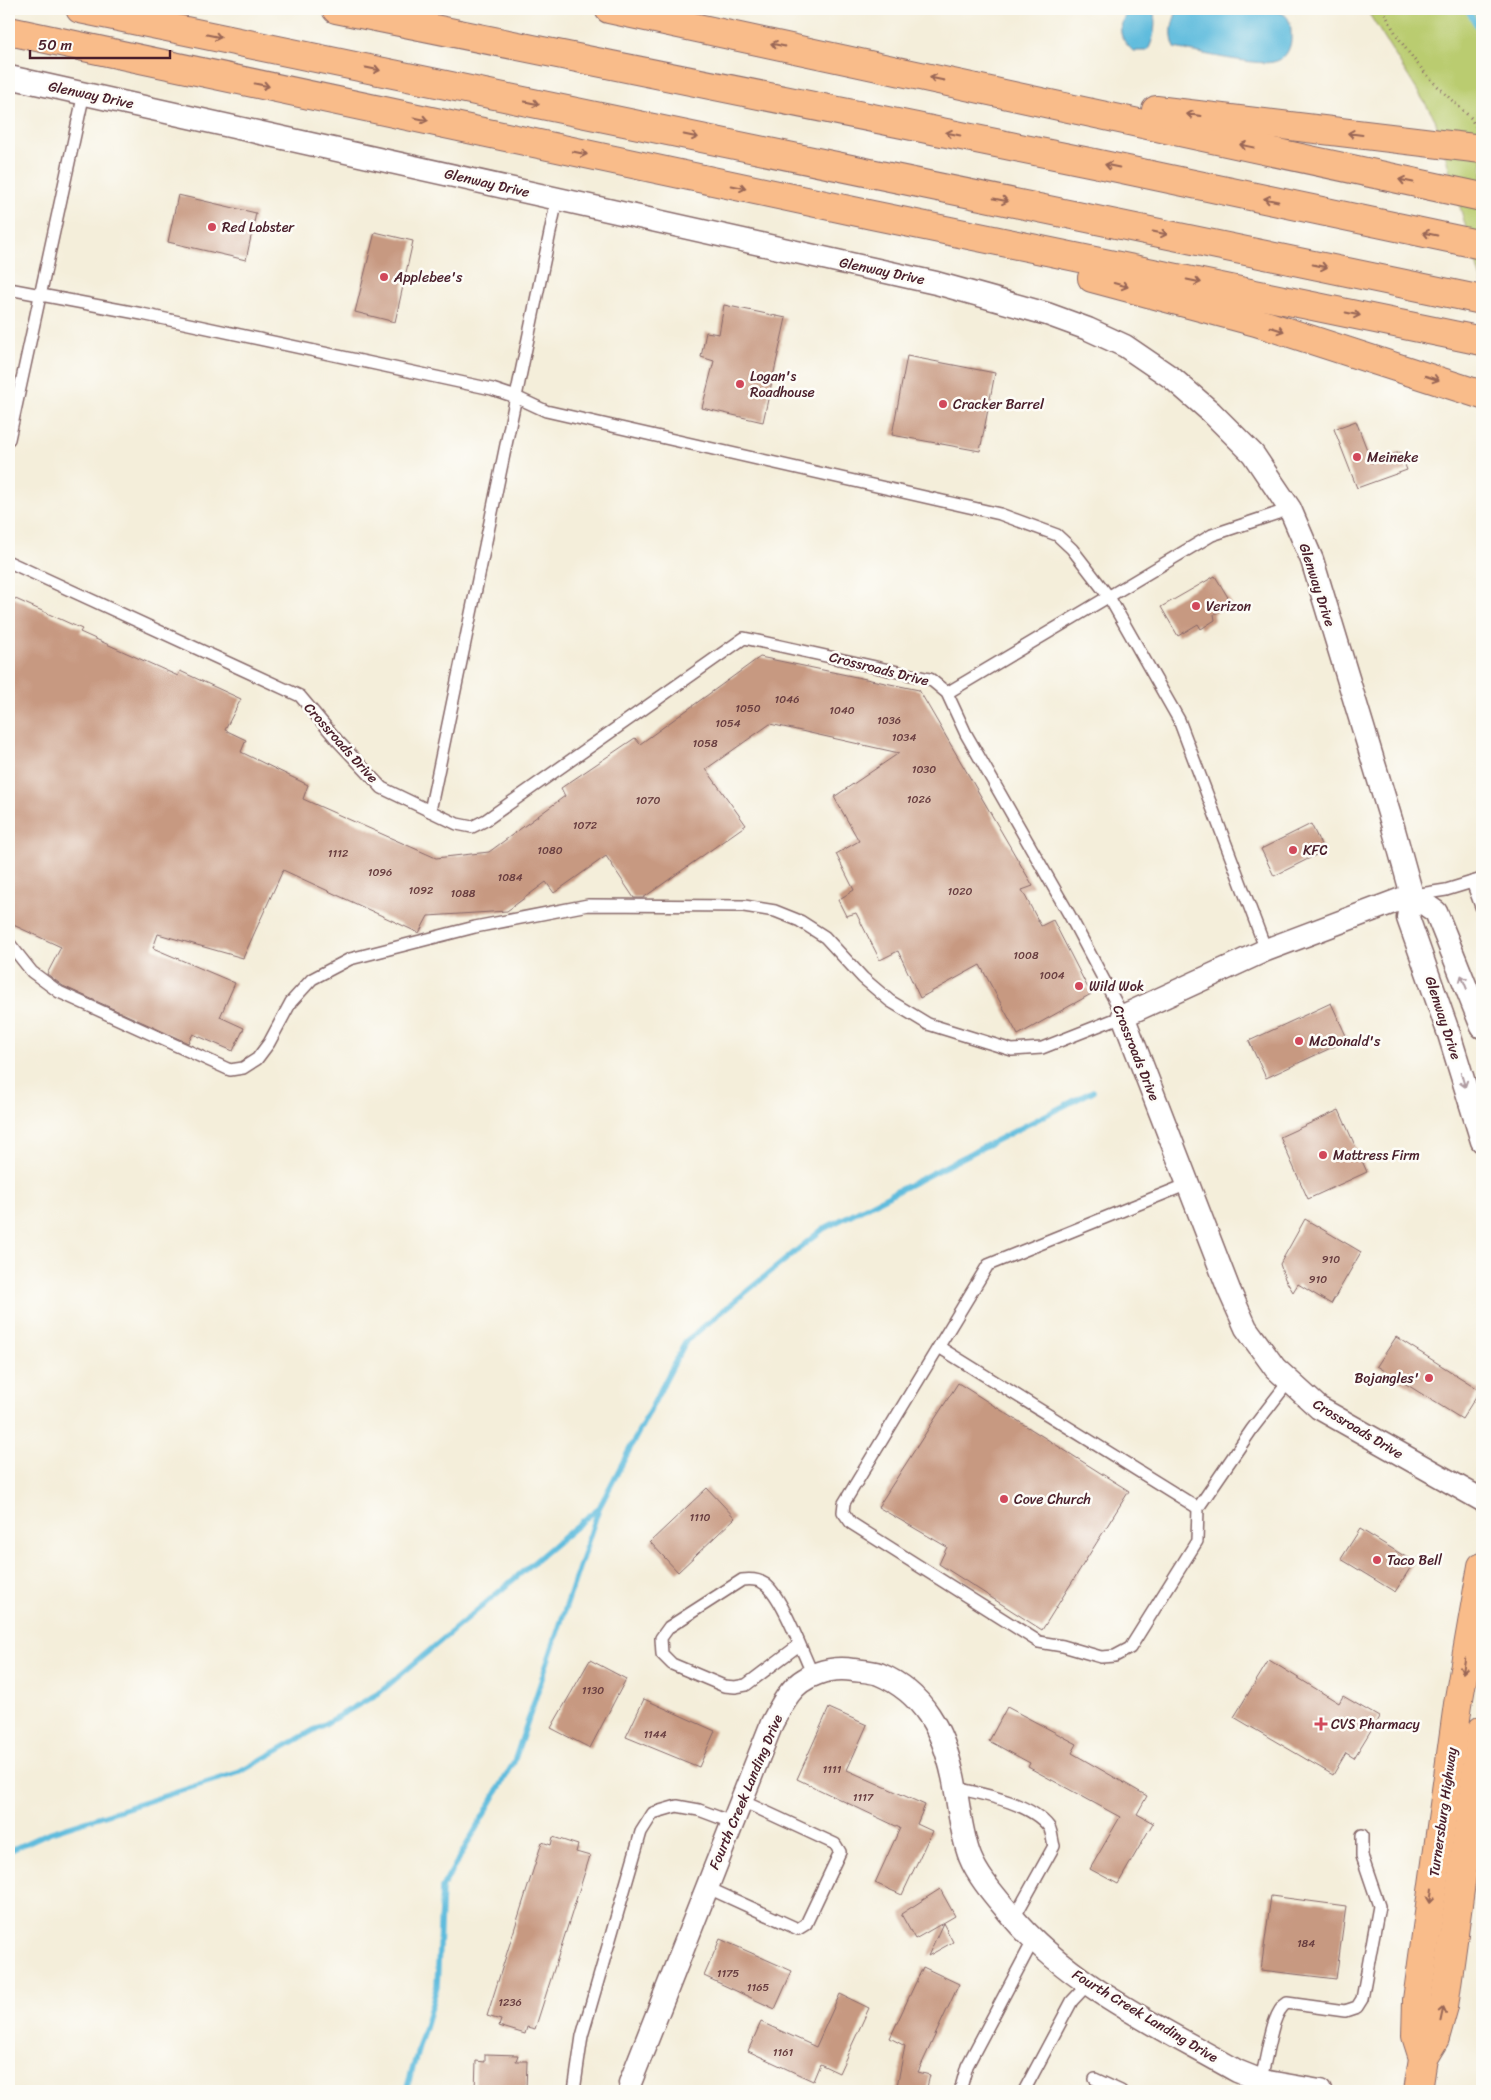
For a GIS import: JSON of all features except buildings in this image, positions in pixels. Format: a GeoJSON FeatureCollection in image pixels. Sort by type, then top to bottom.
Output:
{"type":"FeatureCollection","features":[{"type":"Feature","properties":{"kind":"main road"},"geometry":{"type":"LineString","coordinates":[[80,9],[1482,300]]}},
{"type":"Feature","properties":{"kind":"main road"},"geometry":{"type":"LineString","coordinates":[[336,9],[1094,163],[1480,244]]}},
{"type":"Feature","properties":{"kind":"main road"},"geometry":{"type":"LineString","coordinates":[[609,9],[1477,196]]}},
{"type":"Feature","properties":{"kind":"main road"},"geometry":{"type":"LineString","coordinates":[[9,31],[872,215],[1482,341]]}},
{"type":"Feature","properties":{"kind":"main road"},"geometry":{"type":"LineString","coordinates":[[985,90],[1456,146],[1480,141]]}},
{"type":"Feature","properties":{"kind":"main road"},"geometry":{"type":"LineString","coordinates":[[872,215],[1060,269],[1256,322],[1482,394]]}},
{"type":"Feature","properties":{"kind":"main road","name":"Turnersburg Highway"},"geometry":{"type":"LineString","coordinates":[[1418,2091],[1422,2058],[1416,2036],[1417,2000],[1458,1704],[1482,1566]]}},
{"type":"Feature","properties":{"kind":"main road","name":"Turnersburg Highway"},"geometry":{"type":"LineString","coordinates":[[1422,2058],[1435,2038],[1444,2006],[1482,1730]]}},
{"type":"Feature","properties":{"kind":"street","name":"Glenway Drive"},"geometry":{"type":"LineString","coordinates":[[9,77],[936,283],[995,298],[1088,329],[1133,351],[1172,378],[1211,412],[1253,454],[1290,510],[1312,560],[1392,823],[1412,896],[1408,918],[1449,1034],[1482,1141]]}},
{"type":"Feature","properties":{"kind":"street"},"geometry":{"type":"LineString","coordinates":[[1123,1016],[1266,950],[1412,896],[1436,912],[1482,1028]]}},
{"type":"Feature","properties":{"kind":"street","name":"Crossroads Drive"},"geometry":{"type":"LineString","coordinates":[[1123,1016],[1228,1290],[1246,1328],[1275,1368],[1318,1408],[1482,1500]]}},
{"type":"Feature","properties":{"kind":"street","name":"Fourth Creek Landing Drive"},"geometry":{"type":"LineString","coordinates":[[627,2087],[772,1723],[790,1692],[813,1675],[842,1668],[878,1674],[906,1690],[930,1713],[940,1732],[956,1788],[971,1858],[984,1881],[1014,1918],[1050,1957],[1087,1985],[1237,2071],[1259,2086],[1320,2091]]}},
{"type":"Feature","properties":{"kind":"lane"},"geometry":{"type":"LineString","coordinates":[[9,439],[84,93]]}},
{"type":"Feature","properties":{"kind":"lane"},"geometry":{"type":"LineString","coordinates":[[430,811],[557,199]]}},
{"type":"Feature","properties":{"kind":"lane"},"geometry":{"type":"LineString","coordinates":[[9,289],[41,294],[492,389],[516,397],[546,411],[1004,515],[1057,535],[1072,549],[1109,596],[1178,720],[1266,950]]}},
{"type":"Feature","properties":{"kind":"lane"},"geometry":{"type":"LineString","coordinates":[[947,693],[1212,535],[1290,510]]}},
{"type":"Feature","properties":{"kind":"lane","name":"Crossroads Drive"},"geometry":{"type":"LineString","coordinates":[[9,562],[300,696],[337,740],[382,788],[457,824],[472,826],[486,820],[744,638],[930,679],[947,693],[966,734],[1070,916],[1123,1016]]}},
{"type":"Feature","properties":{"kind":"lane"},"geometry":{"type":"LineString","coordinates":[[1412,896],[1446,890],[1477,880],[1482,909]]}},
{"type":"Feature","properties":{"kind":"lane"},"geometry":{"type":"LineString","coordinates":[[9,943],[32,972],[59,992],[230,1070],[243,1068],[258,1059],[269,1043],[291,1002],[312,979],[350,960],[475,926],[588,905],[744,906],[775,910],[800,921],[825,937],[863,978],[890,1001],[928,1024],[1012,1050],[1042,1048],[1123,1016]]}},
{"type":"Feature","properties":{"kind":"lane"},"geometry":{"type":"LineString","coordinates":[[1188,1184],[988,1265],[844,1503],[844,1512],[851,1523],[1039,1642],[1063,1646],[1101,1658],[1115,1656],[1130,1648],[1196,1541],[1198,1508],[1252,1429],[1289,1381]]}},
{"type":"Feature","properties":{"kind":"lane"},"geometry":{"type":"LineString","coordinates":[[939,1347],[1198,1508]]}},
{"type":"Feature","properties":{"kind":"lane"},"geometry":{"type":"LineString","coordinates":[[799,1645],[746,1685],[735,1687],[724,1686],[672,1664],[662,1654],[661,1638],[669,1626],[742,1580],[755,1579],[766,1584],[776,1597],[799,1645],[813,1675]]}},
{"type":"Feature","properties":{"kind":"lane"},"geometry":{"type":"LineString","coordinates":[[956,1788],[994,1796],[1035,1815],[1050,1828],[1054,1846],[1014,1918]]}},
{"type":"Feature","properties":{"kind":"lane"},"geometry":{"type":"LineString","coordinates":[[706,1888],[798,1929],[806,1924],[840,1852],[835,1844],[740,1800]]}},
{"type":"Feature","properties":{"kind":"lane"},"geometry":{"type":"LineString","coordinates":[[574,2091],[582,2036],[641,1832],[653,1813],[677,1806],[699,1810],[731,1822]]}},
{"type":"Feature","properties":{"kind":"lane"},"geometry":{"type":"LineString","coordinates":[[1259,2086],[1276,2018],[1281,2007],[1287,2003],[1344,2011],[1357,2008],[1362,1999],[1379,1906],[1362,1856],[1362,1835]]}},
{"type":"Feature","properties":{"kind":"lane"},"geometry":{"type":"LineString","coordinates":[[960,2091],[967,2066],[1034,1939]]}},
{"type":"Feature","properties":{"kind":"lane"},"geometry":{"type":"LineString","coordinates":[[1024,2091],[1072,2001],[1087,1985]]}},
{"type":"Feature","properties":{"kind":"lane"},"geometry":{"type":"LineString","coordinates":[[1095,2079],[1121,2091]]}},
{"type":"Feature","properties":{"kind":"path"},"geometry":{"type":"LineString","coordinates":[[1383,9],[1393,32],[1417,66],[1471,118],[1480,141]]}},
{"type":"Feature","properties":{"kind":"green space"},"geometry":{"type":"Polygon","coordinates":[[[1366,9],[1482,9],[1482,284],[1435,119],[1366,9]]]}},
{"type":"Feature","properties":{"kind":"water"},"geometry":{"type":"Polygon","coordinates":[[[1128,9],[1152,9],[1154,13],[1152,42],[1147,51],[1133,51],[1124,40],[1121,26],[1128,9]]]}},
{"type":"Feature","properties":{"kind":"water"},"geometry":{"type":"Polygon","coordinates":[[[1178,9],[1250,9],[1277,12],[1285,15],[1290,23],[1291,40],[1289,48],[1280,59],[1265,63],[1225,58],[1175,48],[1172,28],[1178,9]]]}},
{"type":"Feature","properties":{"kind":"waterway"},"geometry":{"type":"LineString","coordinates":[[1467,9],[1482,34]]}},
{"type":"Feature","properties":{"kind":"waterway"},"geometry":{"type":"LineString","coordinates":[[406,2091],[437,1986],[442,1888],[514,1762],[599,1508],[686,1341],[823,1229],[1093,1091]]}},
{"type":"Feature","properties":{"kind":"waterway"},"geometry":{"type":"LineString","coordinates":[[9,1851],[48,1833],[240,1772],[379,1693],[597,1509]]}},
{"type":"Feature","properties":{"kind":"place","name":"Red Lobster"},"geometry":{"type":"Point","coordinates":[212,227]}},
{"type":"Feature","properties":{"kind":"place","name":"Applebee's"},"geometry":{"type":"Point","coordinates":[384,277]}},
{"type":"Feature","properties":{"kind":"place","name":"Logan's Roadhouse"},"geometry":{"type":"Point","coordinates":[740,384]}},
{"type":"Feature","properties":{"kind":"place","name":"Cracker Barrel"},"geometry":{"type":"Point","coordinates":[943,404]}},
{"type":"Feature","properties":{"kind":"place","name":"Meineke"},"geometry":{"type":"Point","coordinates":[1357,457]}},
{"type":"Feature","properties":{"kind":"place","name":"Verizon"},"geometry":{"type":"Point","coordinates":[1196,606]}},
{"type":"Feature","properties":{"kind":"place","name":"KFC"},"geometry":{"type":"Point","coordinates":[1293,850]}},
{"type":"Feature","properties":{"kind":"place","name":"Wild Wok"},"geometry":{"type":"Point","coordinates":[1079,986]}},
{"type":"Feature","properties":{"kind":"place","name":"McDonald's"},"geometry":{"type":"Point","coordinates":[1299,1041]}},
{"type":"Feature","properties":{"kind":"place","name":"Mattress Firm"},"geometry":{"type":"Point","coordinates":[1323,1155]}},
{"type":"Feature","properties":{"kind":"place","name":"Bojangles'"},"geometry":{"type":"Point","coordinates":[1429,1378]}},
{"type":"Feature","properties":{"kind":"place","name":"Cove Church"},"geometry":{"type":"Point","coordinates":[1004,1499]}},
{"type":"Feature","properties":{"kind":"place","name":"Taco Bell"},"geometry":{"type":"Point","coordinates":[1377,1560]}},
{"type":"Feature","properties":{"kind":"place","name":"CVS Pharmacy"},"geometry":{"type":"Point","coordinates":[1321,1724]}}]}
